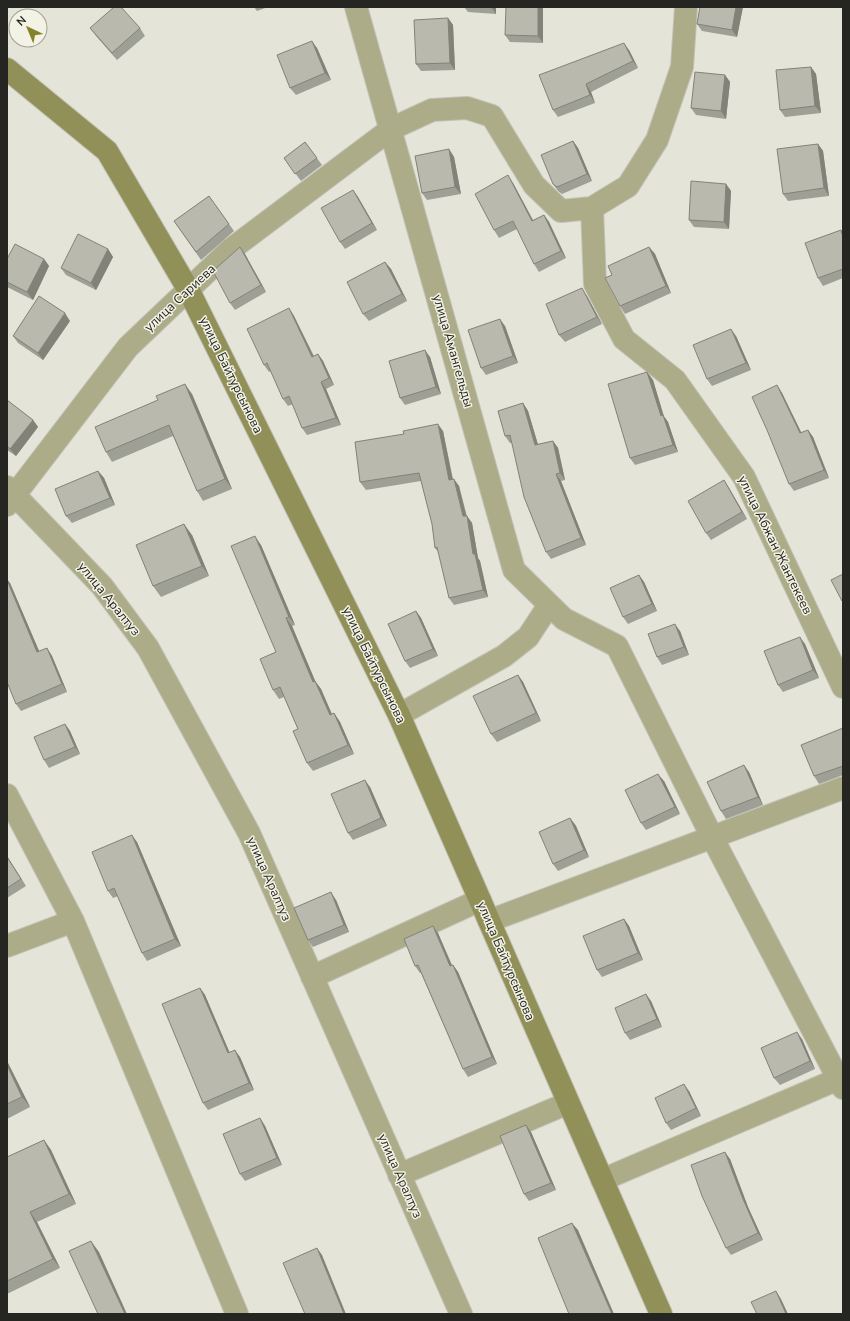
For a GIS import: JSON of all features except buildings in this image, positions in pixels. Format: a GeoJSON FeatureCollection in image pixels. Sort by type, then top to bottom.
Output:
{"type":"FeatureCollection","features":[{"type":"Feature","properties":{"kind":"street","name":"улица Амангельды"},"geometry":{"type":"LineString","coordinates":[[356,7],[514,570],[564,619],[617,646],[712,837]]}},
{"type":"Feature","properties":{"kind":"street"},"geometry":{"type":"LineString","coordinates":[[592,208],[628,186],[657,140],[682,67],[686,7]]}},
{"type":"Feature","properties":{"kind":"street","name":"улица Байтурсынова"},"geometry":{"type":"LineString","coordinates":[[7,69],[107,151],[188,289],[399,715],[661,1314]]}},
{"type":"Feature","properties":{"kind":"street","name":"улица Сариева"},"geometry":{"type":"LineString","coordinates":[[10,495],[128,347],[188,289],[230,250],[391,129],[432,110],[467,108],[492,116],[534,185],[561,210],[592,208]]}},
{"type":"Feature","properties":{"kind":"street","name":"улица Абжан Жантекеев"},"geometry":{"type":"LineString","coordinates":[[592,208],[595,284],[624,339],[675,380],[744,477],[843,687]]}},
{"type":"Feature","properties":{"kind":"street","name":"улица Аралтуз"},"geometry":{"type":"LineString","coordinates":[[10,495],[102,586],[148,648],[248,833],[461,1314]]}},
{"type":"Feature","properties":{"kind":"street"},"geometry":{"type":"LineString","coordinates":[[399,715],[504,656],[528,638],[549,604]]}},
{"type":"Feature","properties":{"kind":"street"},"geometry":{"type":"LineString","coordinates":[[489,921],[843,788]]}},
{"type":"Feature","properties":{"kind":"street"},"geometry":{"type":"LineString","coordinates":[[7,795],[73,921],[237,1314]]}},
{"type":"Feature","properties":{"kind":"street"},"geometry":{"type":"LineString","coordinates":[[602,1180],[842,1081],[712,837]]}},
{"type":"Feature","properties":{"kind":"street"},"geometry":{"type":"LineString","coordinates":[[312,977],[480,900]]}},
{"type":"Feature","properties":{"kind":"street"},"geometry":{"type":"LineString","coordinates":[[7,946],[73,921]]}},
{"type":"Feature","properties":{"kind":"street"},"geometry":{"type":"LineString","coordinates":[[399,1175],[568,1103]]}}]}
